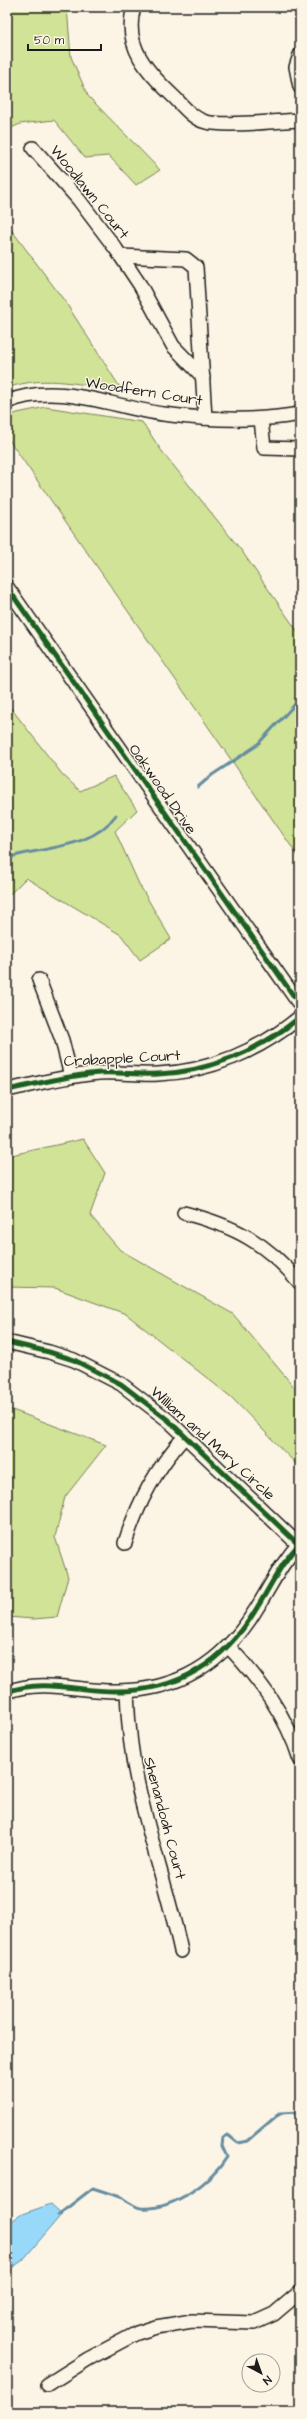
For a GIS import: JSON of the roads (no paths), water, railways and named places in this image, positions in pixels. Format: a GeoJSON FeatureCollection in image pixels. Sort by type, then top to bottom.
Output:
{"type":"FeatureCollection","features":[{"type":"Feature","properties":{"kind":"street"},"geometry":{"type":"LineString","coordinates":[[134,7],[131,19],[132,36],[142,64],[195,117],[214,124],[300,120]]}},
{"type":"Feature","properties":{"kind":"street"},"geometry":{"type":"LineString","coordinates":[[300,55],[296,67],[300,86]]}},
{"type":"Feature","properties":{"kind":"street","name":"Woodlawn Court"},"geometry":{"type":"LineString","coordinates":[[33,148],[79,200],[121,256],[140,285],[173,346],[203,377]]}},
{"type":"Feature","properties":{"kind":"street","name":"Woodlawn Court"},"geometry":{"type":"LineString","coordinates":[[121,256],[186,258],[196,266],[205,418]]}},
{"type":"Feature","properties":{"kind":"street","name":"Woodfern Court"},"geometry":{"type":"LineString","coordinates":[[7,402],[32,395],[51,394],[78,396],[158,413],[205,418],[261,419],[300,414]]}},
{"type":"Feature","properties":{"kind":"street"},"geometry":{"type":"LineString","coordinates":[[261,419],[264,448],[299,452]]}},
{"type":"Feature","properties":{"kind":"street","name":"Oakwood Drive"},"geometry":{"type":"LineString","coordinates":[[7,587],[300,1005]]}},
{"type":"Feature","properties":{"kind":"street"},"geometry":{"type":"LineString","coordinates":[[39,980],[62,1040],[71,1076]]}},
{"type":"Feature","properties":{"kind":"street","name":"Crabapple Court"},"geometry":{"type":"LineString","coordinates":[[7,1090],[71,1076],[114,1072],[157,1074],[198,1068],[247,1052],[268,1040],[300,1017]]}},
{"type":"Feature","properties":{"kind":"street"},"geometry":{"type":"LineString","coordinates":[[184,1213],[221,1224],[260,1243],[286,1266],[300,1283]]}},
{"type":"Feature","properties":{"kind":"street","name":"William and Mary Circle"},"geometry":{"type":"LineString","coordinates":[[7,1342],[49,1352],[98,1371],[147,1403],[185,1436],[300,1545]]}},
{"type":"Feature","properties":{"kind":"street"},"geometry":{"type":"LineString","coordinates":[[125,1543],[142,1496],[156,1472],[185,1436]]}},
{"type":"Feature","properties":{"kind":"street"},"geometry":{"type":"LineString","coordinates":[[7,1692],[45,1684],[126,1691],[148,1689],[182,1678],[216,1658],[228,1647],[256,1610],[272,1580],[300,1545]]}},
{"type":"Feature","properties":{"kind":"street"},"geometry":{"type":"LineString","coordinates":[[228,1647],[246,1666],[277,1708],[290,1731],[300,1759]]}},
{"type":"Feature","properties":{"kind":"street","name":"Shenandoah Court"},"geometry":{"type":"LineString","coordinates":[[126,1691],[129,1730],[138,1787],[171,1904],[181,1951]]}},
{"type":"Feature","properties":{"kind":"street"},"geometry":{"type":"LineString","coordinates":[[47,2385],[88,2358],[137,2333],[156,2327],[192,2321],[254,2323],[274,2314],[300,2292]]}},
{"type":"Feature","properties":{"kind":"water"},"geometry":{"type":"Polygon","coordinates":[[[51,2204],[62,2214],[22,2261],[7,2271],[7,2224],[22,2214],[51,2204]]]}},
{"type":"Feature","properties":{"kind":"waterway"},"geometry":{"type":"LineString","coordinates":[[198,787],[212,775],[256,746],[300,699]]}},
{"type":"Feature","properties":{"kind":"waterway"},"geometry":{"type":"LineString","coordinates":[[7,858],[80,841],[94,835],[106,826],[116,815]]}},
{"type":"Feature","properties":{"kind":"waterway"},"geometry":{"type":"LineString","coordinates":[[58,2215],[93,2188],[122,2198],[141,2208],[153,2208],[177,2200],[201,2185],[211,2176],[227,2157],[222,2146],[223,2138],[228,2135],[238,2143],[247,2141],[280,2113],[300,2112]]}}]}
